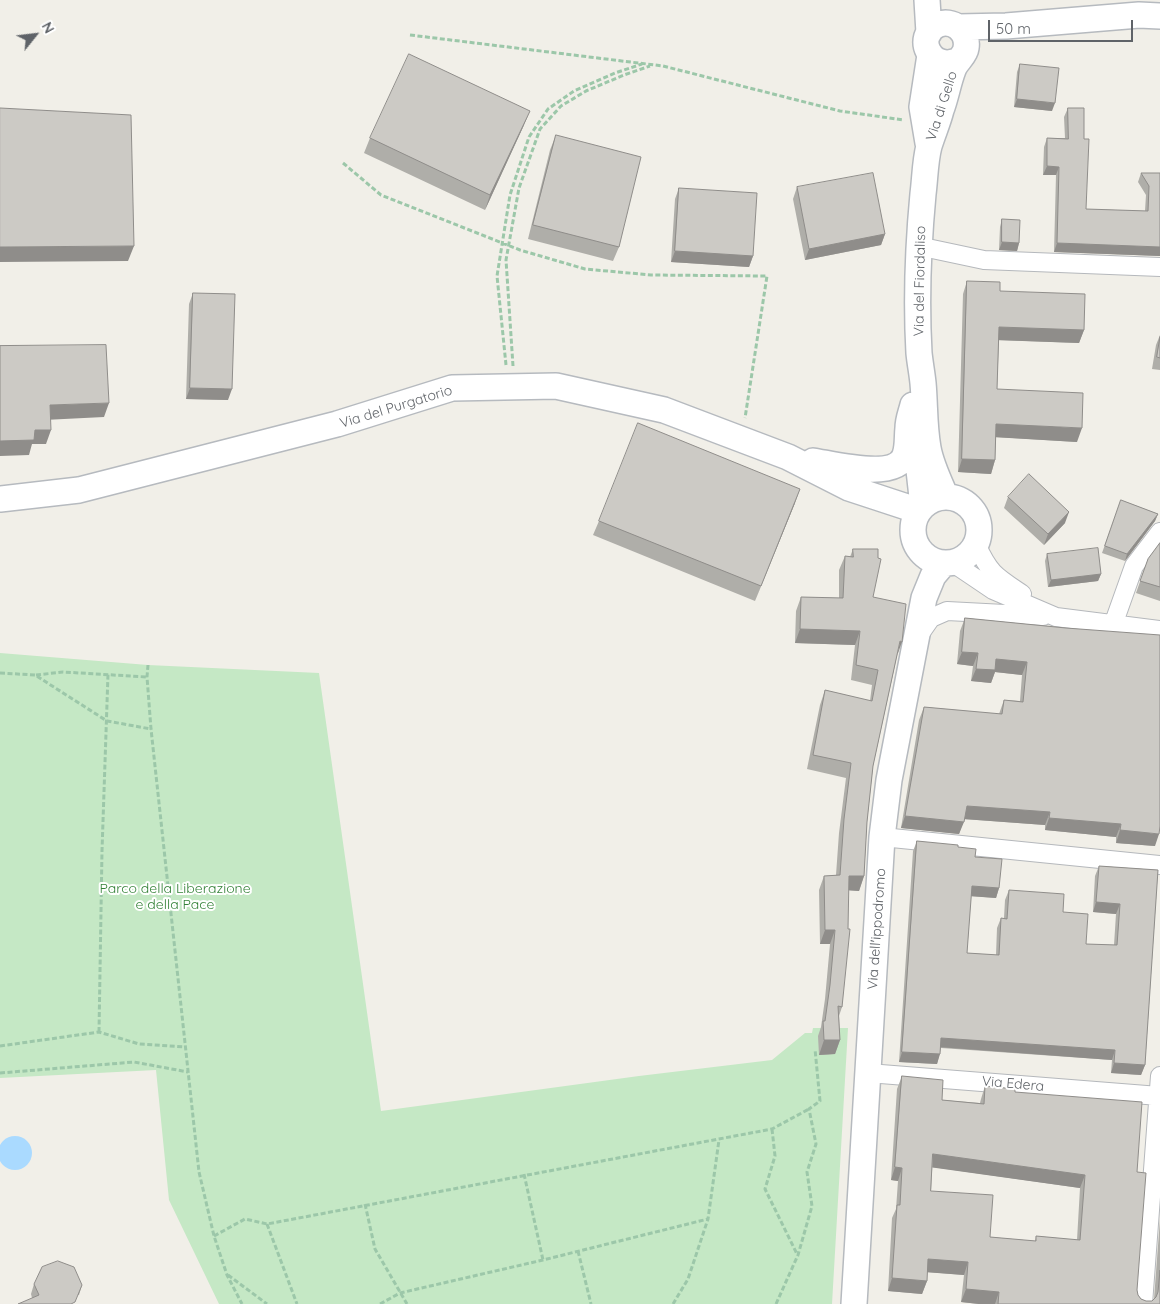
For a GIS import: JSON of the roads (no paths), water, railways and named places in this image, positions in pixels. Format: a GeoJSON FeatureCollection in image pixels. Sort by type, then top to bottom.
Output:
{"type":"FeatureCollection","features":[{"type":"Feature","properties":{"kind":"street","name":"Via di Gello"},"geometry":{"type":"LineString","coordinates":[[927,0],[947,35],[922,107],[928,148]]}},
{"type":"Feature","properties":{"kind":"street"},"geometry":{"type":"LineString","coordinates":[[947,35],[1014,26],[1139,15],[1160,16]]}},
{"type":"Feature","properties":{"kind":"street"},"geometry":{"type":"LineString","coordinates":[[947,35],[1005,37],[1141,26],[1160,22]]}},
{"type":"Feature","properties":{"kind":"street","name":"Via del Fiordaliso"},"geometry":{"type":"LineString","coordinates":[[925,512],[933,466],[927,445],[919,354],[918,246],[928,148]]}},
{"type":"Feature","properties":{"kind":"street"},"geometry":{"type":"LineString","coordinates":[[918,246],[984,260],[1160,267]]}},
{"type":"Feature","properties":{"kind":"street","name":"Via del Fiordaliso"},"geometry":{"type":"LineString","coordinates":[[919,354],[913,405],[917,464],[925,512]]}},
{"type":"Feature","properties":{"kind":"street","name":"Via del Purgatorio"},"geometry":{"type":"LineString","coordinates":[[0,499],[79,490],[338,424],[452,388],[556,386],[664,410],[788,458]]}},
{"type":"Feature","properties":{"kind":"street"},"geometry":{"type":"LineString","coordinates":[[788,458],[869,470],[893,466],[903,460],[905,455],[908,421],[913,405]]}},
{"type":"Feature","properties":{"kind":"street"},"geometry":{"type":"LineString","coordinates":[[788,458],[850,488],[925,512],[955,499],[964,502],[976,516],[979,526],[976,544],[962,559],[948,563]]}},
{"type":"Feature","properties":{"kind":"street"},"geometry":{"type":"LineString","coordinates":[[925,512],[915,542],[926,557],[948,563],[992,590],[1056,617]]}},
{"type":"Feature","properties":{"kind":"street"},"geometry":{"type":"LineString","coordinates":[[1113,625],[1134,566],[1160,532]]}},
{"type":"Feature","properties":{"kind":"street"},"geometry":{"type":"LineString","coordinates":[[976,544],[984,562],[996,577],[1056,617]]}},
{"type":"Feature","properties":{"kind":"street","name":"Via dell'ippodromo"},"geometry":{"type":"LineString","coordinates":[[854,1304],[882,837],[891,771],[926,591],[933,576],[948,563]]}},
{"type":"Feature","properties":{"kind":"street"},"geometry":{"type":"LineString","coordinates":[[916,639],[931,618],[947,611],[1056,617],[1160,630]]}},
{"type":"Feature","properties":{"kind":"street"},"geometry":{"type":"LineString","coordinates":[[882,837],[1160,865]]}},
{"type":"Feature","properties":{"kind":"street","name":"Via Edera"},"geometry":{"type":"LineString","coordinates":[[868,1073],[1159,1096]]}},
{"type":"Feature","properties":{"kind":"street"},"geometry":{"type":"LineString","coordinates":[[1143,1304],[1160,1076]]}},
{"type":"Feature","properties":{"kind":"water"},"geometry":{"type":"Polygon","coordinates":[[[15,1136],[22,1137],[27,1141],[31,1146],[31,1160],[27,1165],[22,1169],[15,1170],[8,1169],[3,1165],[-1,1160],[-2,1153],[-1,1146],[3,1141],[8,1137],[15,1136]]]}},
{"type":"Feature","properties":{"kind":"park label","name":"Parco della Liberazione e della Pace"},"geometry":{"type":"Point","coordinates":[175,898]}}]}
